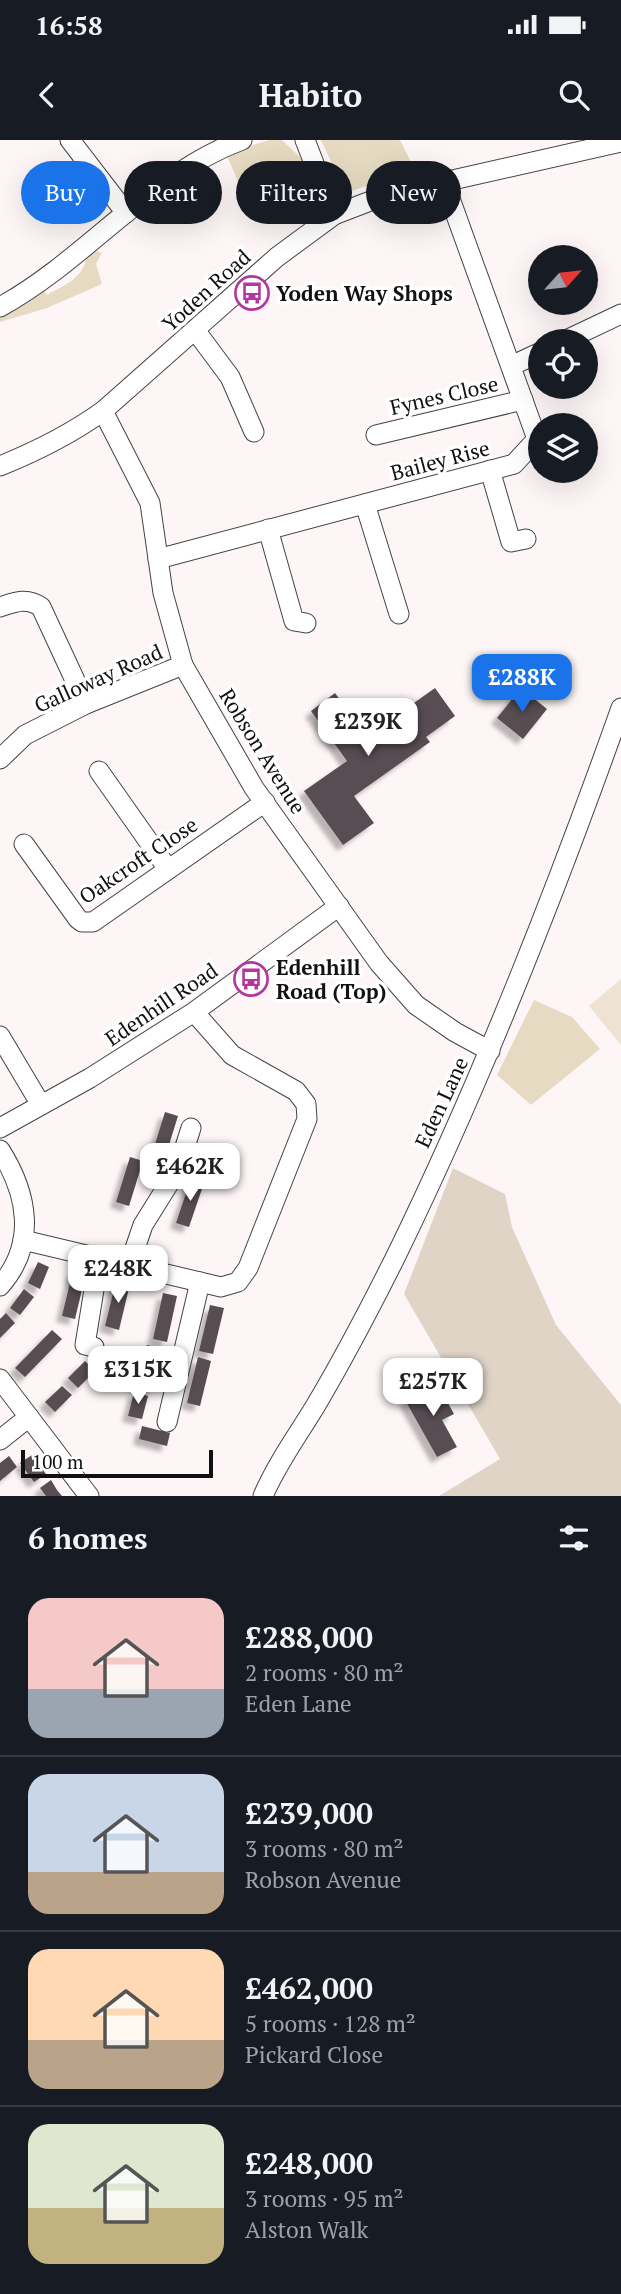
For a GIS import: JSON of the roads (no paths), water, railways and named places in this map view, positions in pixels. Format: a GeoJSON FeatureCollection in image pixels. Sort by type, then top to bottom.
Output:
{"type":"FeatureCollection","features":[{"type":"Feature","properties":{"kind":"street"},"geometry":{"type":"LineString","coordinates":[[70,140],[124,210]]}},
{"type":"Feature","properties":{"kind":"street"},"geometry":{"type":"LineString","coordinates":[[197,161],[242,140]]}},
{"type":"Feature","properties":{"kind":"street"},"geometry":{"type":"LineString","coordinates":[[305,140],[313,161]]}},
{"type":"Feature","properties":{"kind":"street","name":"Yoden Road"},"geometry":{"type":"LineString","coordinates":[[461,178],[621,142]]}},
{"type":"Feature","properties":{"kind":"street"},"geometry":{"type":"LineString","coordinates":[[0,307],[43,281],[124,215]]}},
{"type":"Feature","properties":{"kind":"street","name":"Yoden Road"},"geometry":{"type":"LineString","coordinates":[[2,459],[61,438],[103,411],[277,257],[322,224]]}},
{"type":"Feature","properties":{"kind":"street","name":"Bailey Rise"},"geometry":{"type":"LineString","coordinates":[[158,559],[514,464],[537,439],[459,224]]}},
{"type":"Feature","properties":{"kind":"street"},"geometry":{"type":"LineString","coordinates":[[589,329],[621,314]]}},
{"type":"Feature","properties":{"kind":"street"},"geometry":{"type":"LineString","coordinates":[[195,330],[230,377],[254,432]]}},
{"type":"Feature","properties":{"kind":"street"},"geometry":{"type":"LineString","coordinates":[[511,366],[528,358]]}},
{"type":"Feature","properties":{"kind":"street","name":"Fynes Close"},"geometry":{"type":"LineString","coordinates":[[376,435],[523,400]]}},
{"type":"Feature","properties":{"kind":"street","name":"Robson Avenue"},"geometry":{"type":"LineString","coordinates":[[103,411],[150,503],[163,593],[183,665],[264,802],[379,963],[416,1005],[455,1032],[490,1051]]}},
{"type":"Feature","properties":{"kind":"street"},"geometry":{"type":"LineString","coordinates":[[490,470],[511,542],[526,540]]}},
{"type":"Feature","properties":{"kind":"street"},"geometry":{"type":"LineString","coordinates":[[365,503],[399,614]]}},
{"type":"Feature","properties":{"kind":"street"},"geometry":{"type":"LineString","coordinates":[[268,529],[294,621],[306,623]]}},
{"type":"Feature","properties":{"kind":"street"},"geometry":{"type":"LineString","coordinates":[[0,607],[29,601],[41,607],[86,704]]}},
{"type":"Feature","properties":{"kind":"street","name":"Galloway Road"},"geometry":{"type":"LineString","coordinates":[[0,759],[25,736],[86,704],[183,665]]}},
{"type":"Feature","properties":{"kind":"street","name":"Eden Lane"},"geometry":{"type":"LineString","coordinates":[[263,1496],[274,1472],[345,1355],[391,1266],[490,1051],[566,862],[621,708]]}},
{"type":"Feature","properties":{"kind":"street"},"geometry":{"type":"LineString","coordinates":[[99,771],[168,869]]}},
{"type":"Feature","properties":{"kind":"street","name":"Oakcroft Close"},"geometry":{"type":"LineString","coordinates":[[24,844],[82,922],[93,922],[264,802]]}},
{"type":"Feature","properties":{"kind":"street","name":"Edenhill Road"},"geometry":{"type":"LineString","coordinates":[[0,1128],[90,1078],[194,1012],[339,906]]}},
{"type":"Feature","properties":{"kind":"street"},"geometry":{"type":"LineString","coordinates":[[23,1240],[221,1287],[239,1282],[307,1119],[306,1104],[296,1091],[232,1055],[194,1012]]}},
{"type":"Feature","properties":{"kind":"street"},"geometry":{"type":"LineString","coordinates":[[0,1036],[41,1105]]}},
{"type":"Feature","properties":{"kind":"street"},"geometry":{"type":"LineString","coordinates":[[130,1266],[143,1225],[178,1169],[191,1128]]}},
{"type":"Feature","properties":{"kind":"street"},"geometry":{"type":"LineString","coordinates":[[0,1150],[13,1170],[23,1196],[25,1217],[18,1258],[9,1276],[0,1286]]}},
{"type":"Feature","properties":{"kind":"street"},"geometry":{"type":"LineString","coordinates":[[94,1347],[85,1345],[99,1259]]}},
{"type":"Feature","properties":{"kind":"street"},"geometry":{"type":"LineString","coordinates":[[167,1422],[200,1282]]}},
{"type":"Feature","properties":{"kind":"street"},"geometry":{"type":"LineString","coordinates":[[0,1380],[89,1496]]}},
{"type":"Feature","properties":{"kind":"street"},"geometry":{"type":"LineString","coordinates":[[0,1440],[29,1417]]}},
{"type":"Feature","properties":{"kind":"place","name":"Yoden Way Shops"},"geometry":{"type":"Point","coordinates":[252,293]}},
{"type":"Feature","properties":{"kind":"place","name":"Edenhill Road (Top)"},"geometry":{"type":"Point","coordinates":[251,979]}}]}
